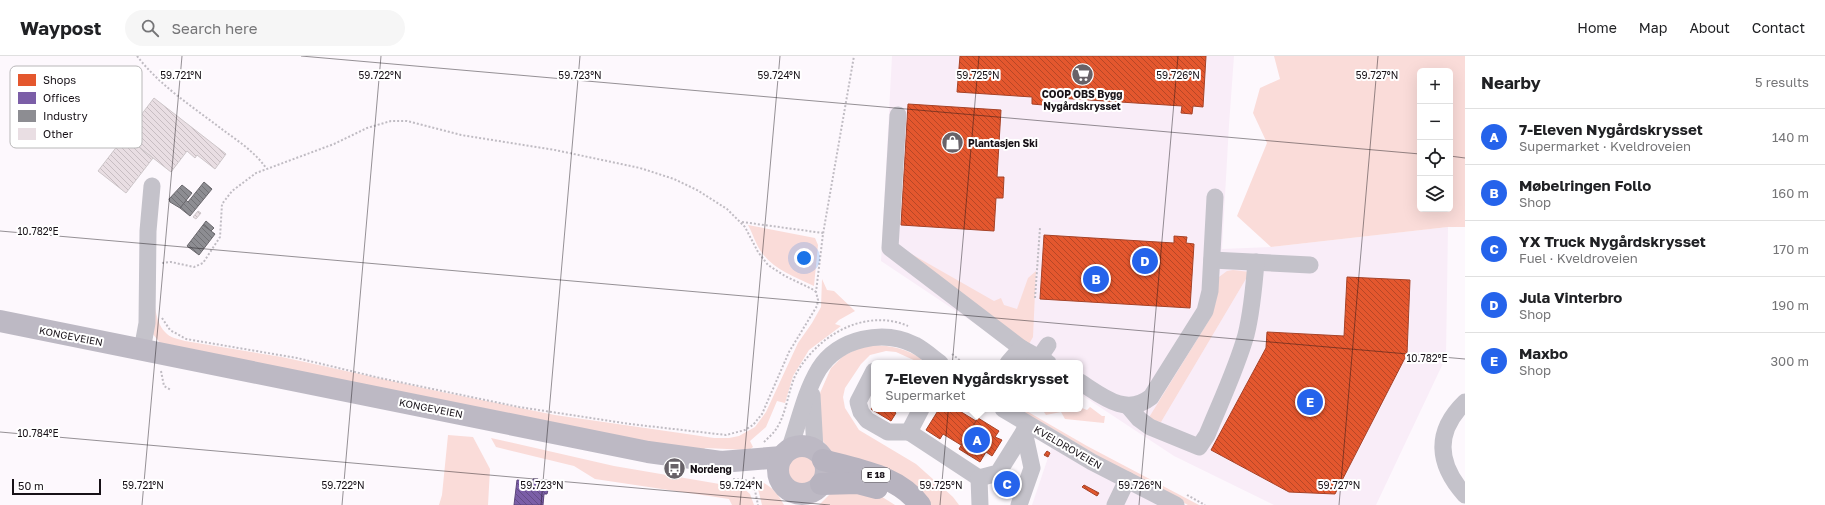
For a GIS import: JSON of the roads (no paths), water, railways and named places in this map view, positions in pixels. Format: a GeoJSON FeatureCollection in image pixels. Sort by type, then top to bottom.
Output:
{"type":"FeatureCollection","features":[{"type":"Feature","properties":{"kind":"highway","name":"E 18"},"geometry":{"type":"LineString","coordinates":[[819,455],[881,477],[898,485],[916,499],[920,505]]}},
{"type":"Feature","properties":{"kind":"highway","name":"E 18"},"geometry":{"type":"LineString","coordinates":[[815,493],[840,483],[865,485],[892,495],[903,505]]}},
{"type":"Feature","properties":{"kind":"main road","name":"KONGEVEIEN"},"geometry":{"type":"LineString","coordinates":[[0,321],[648,452],[721,462],[756,465],[786,453]]}},
{"type":"Feature","properties":{"kind":"main road"},"geometry":{"type":"LineString","coordinates":[[802,446],[819,455],[825,473],[815,493],[802,494],[786,492],[778,468],[786,453],[802,446]]}},
{"type":"Feature","properties":{"kind":"main road","name":"KONGEVEIEN"},"geometry":{"type":"LineString","coordinates":[[756,465],[786,492]]}},
{"type":"Feature","properties":{"kind":"street"},"geometry":{"type":"LineString","coordinates":[[898,116],[890,248],[1019,356],[1045,355]]}},
{"type":"Feature","properties":{"kind":"street"},"geometry":{"type":"LineString","coordinates":[[152,186],[148,231],[147,323],[152,352]]}},
{"type":"Feature","properties":{"kind":"street"},"geometry":{"type":"LineString","coordinates":[[1083,384],[1110,400],[1128,406],[1140,404],[1151,397],[1200,321],[1208,301],[1212,260],[1215,197]]}},
{"type":"Feature","properties":{"kind":"street"},"geometry":{"type":"LineString","coordinates":[[1212,260],[1310,265]]}},
{"type":"Feature","properties":{"kind":"street"},"geometry":{"type":"LineString","coordinates":[[1128,406],[1139,419],[1150,427],[1199,447],[1207,436],[1246,335],[1252,305],[1256,262]]}},
{"type":"Feature","properties":{"kind":"street"},"geometry":{"type":"LineString","coordinates":[[786,453],[803,404],[819,370],[829,357],[850,344],[864,338],[900,340],[945,358]]}},
{"type":"Feature","properties":{"kind":"street"},"geometry":{"type":"LineString","coordinates":[[871,377],[858,402],[861,412],[867,420],[888,432],[908,432],[979,478],[998,473],[1026,428]]}},
{"type":"Feature","properties":{"kind":"street"},"geometry":{"type":"LineString","coordinates":[[811,386],[819,455]]}},
{"type":"Feature","properties":{"kind":"street"},"geometry":{"type":"LineString","coordinates":[[1465,402],[1449,422],[1444,436],[1443,449],[1444,463],[1449,474],[1465,495]]}},
{"type":"Feature","properties":{"kind":"street"},"geometry":{"type":"LineString","coordinates":[[908,432],[919,412]]}},
{"type":"Feature","properties":{"kind":"street","name":"KVELDROVEIEN"},"geometry":{"type":"LineString","coordinates":[[1007,412],[1026,428],[1176,505]]}},
{"type":"Feature","properties":{"kind":"street"},"geometry":{"type":"LineString","coordinates":[[1019,505],[1032,468],[1026,428]]}},
{"type":"Feature","properties":{"kind":"street"},"geometry":{"type":"LineString","coordinates":[[979,478],[980,505]]}},
{"type":"Feature","properties":{"kind":"street"},"geometry":{"type":"LineString","coordinates":[[1116,504],[1127,480]]}},
{"type":"Feature","properties":{"kind":"place","name":"COOP OBS Bygg Nygårdskrysset"},"geometry":{"type":"Point","coordinates":[1082,74]}},
{"type":"Feature","properties":{"kind":"place","name":"Plantasjen Ski"},"geometry":{"type":"Point","coordinates":[952,143]}},
{"type":"Feature","properties":{"kind":"place","name":"Jula Vinterbro"},"geometry":{"type":"Point","coordinates":[1145,261]}},
{"type":"Feature","properties":{"kind":"place","name":"Møbelringen Follo"},"geometry":{"type":"Point","coordinates":[1096,279]}},
{"type":"Feature","properties":{"kind":"place","name":"Maxbo"},"geometry":{"type":"Point","coordinates":[1310,402]}},
{"type":"Feature","properties":{"kind":"place","name":"7-Eleven Nygårdskrysset"},"geometry":{"type":"Point","coordinates":[977,440]}},
{"type":"Feature","properties":{"kind":"place","name":"Nordeng"},"geometry":{"type":"Point","coordinates":[674,469]}},
{"type":"Feature","properties":{"kind":"place","name":"YX Truck Nygårdskrysset"},"geometry":{"type":"Point","coordinates":[1007,484]}}]}
